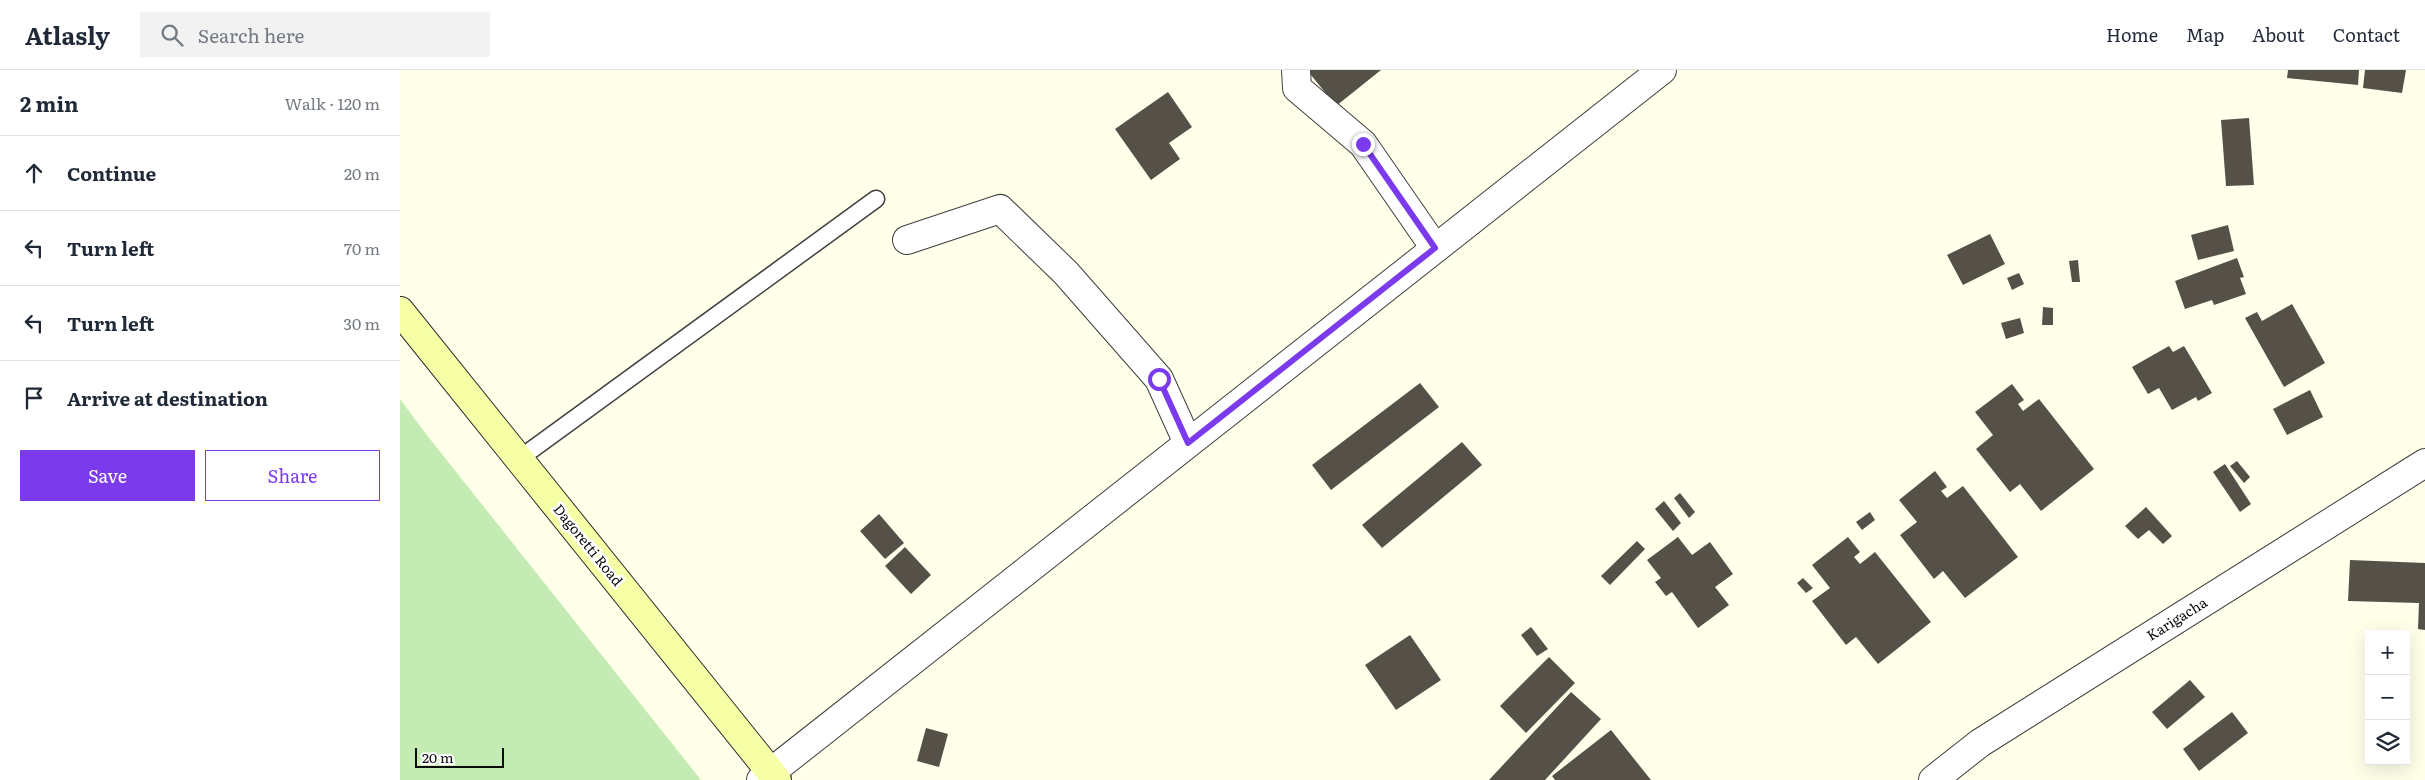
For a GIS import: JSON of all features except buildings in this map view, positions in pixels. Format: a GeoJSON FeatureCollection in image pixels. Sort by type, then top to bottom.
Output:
{"type":"FeatureCollection","features":[{"type":"Feature","properties":{"kind":"main road","name":"Dagoretti Road"},"geometry":{"type":"LineString","coordinates":[[400,311],[769,777]]}},
{"type":"Feature","properties":{"kind":"street"},"geometry":{"type":"LineString","coordinates":[[1296,70],[1297,88],[1363,144],[1435,248]]}},
{"type":"Feature","properties":{"kind":"street"},"geometry":{"type":"LineString","coordinates":[[769,777],[1188,443],[1662,70]]}},
{"type":"Feature","properties":{"kind":"street"},"geometry":{"type":"LineString","coordinates":[[907,240],[1000,209],[1066,273],[1159,379],[1188,443]]}},
{"type":"Feature","properties":{"kind":"street","name":"Karigacha"},"geometry":{"type":"LineString","coordinates":[[1933,780],[1980,744],[2425,463]]}},
{"type":"Feature","properties":{"kind":"lane"},"geometry":{"type":"LineString","coordinates":[[519,459],[876,199]]}},
{"type":"Feature","properties":{"kind":"green space"},"geometry":{"type":"Polygon","coordinates":[[[400,399],[426,434],[701,780],[400,780],[400,399]]]}},
{"type":"Feature","properties":{"kind":"route"},"geometry":{"type":"LineString","coordinates":[[1159,379],[1188,443],[1435,248],[1363,144]]}}]}
